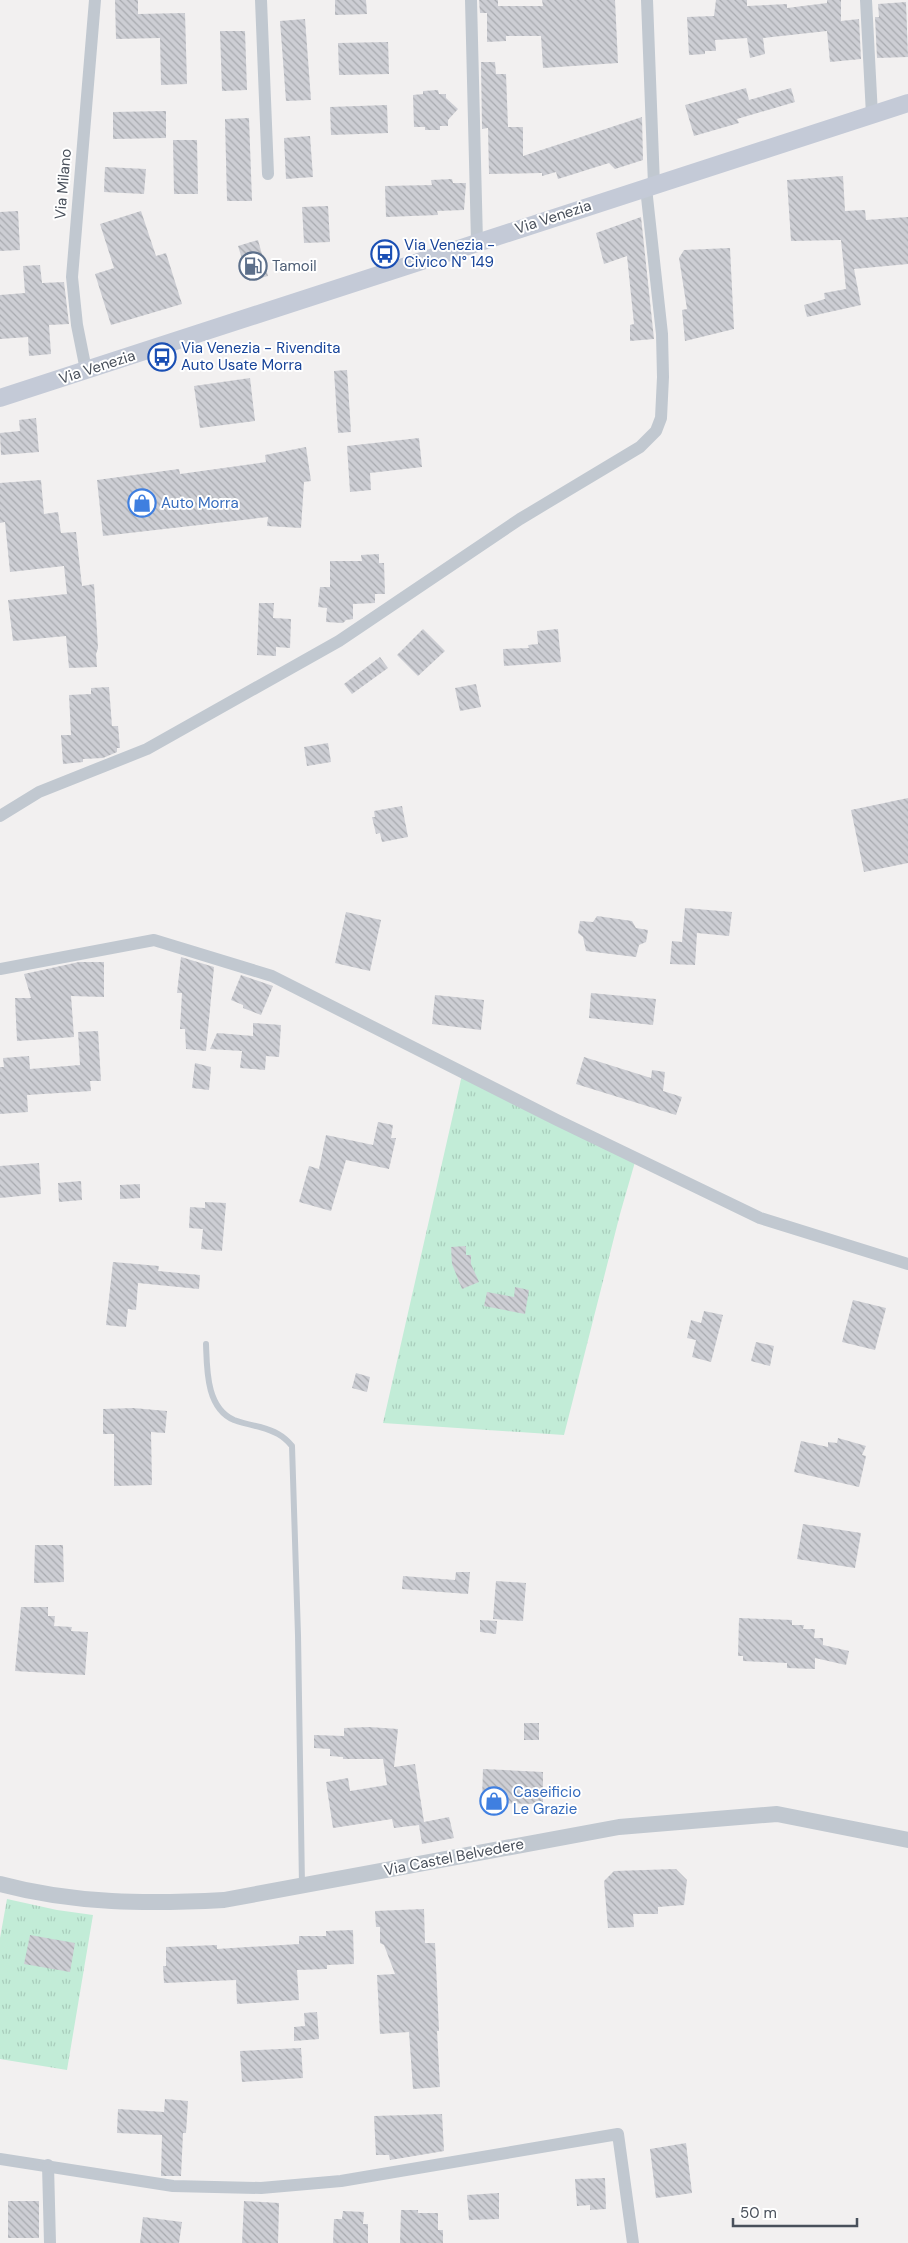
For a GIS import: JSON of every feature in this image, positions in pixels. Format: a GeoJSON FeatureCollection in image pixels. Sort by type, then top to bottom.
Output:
{"type":"FeatureCollection","features":[{"type":"Feature","properties":{"kind":"main road","name":"Via Venezia"},"geometry":{"type":"LineString","coordinates":[[0,398],[908,103]]}},
{"type":"Feature","properties":{"kind":"street","name":"Via Milano"},"geometry":{"type":"LineString","coordinates":[[86,370],[77,325],[72,277],[95,0]]}},
{"type":"Feature","properties":{"kind":"street"},"geometry":{"type":"LineString","coordinates":[[261,0],[268,174]]}},
{"type":"Feature","properties":{"kind":"street"},"geometry":{"type":"LineString","coordinates":[[471,0],[477,242]]}},
{"type":"Feature","properties":{"kind":"street"},"geometry":{"type":"LineString","coordinates":[[0,816],[39,792],[147,749],[339,641],[520,519],[640,448],[656,431],[661,418],[663,377],[662,334],[650,186],[648,0]]}},
{"type":"Feature","properties":{"kind":"street"},"geometry":{"type":"LineString","coordinates":[[866,0],[872,115]]}},
{"type":"Feature","properties":{"kind":"street"},"geometry":{"type":"LineString","coordinates":[[0,969],[154,940],[272,976],[557,1120],[760,1218],[908,1264]]}},
{"type":"Feature","properties":{"kind":"street","name":"Via Castel Belvedere"},"geometry":{"type":"LineString","coordinates":[[0,1884],[55,1896],[131,1903],[224,1900],[619,1827],[777,1814],[908,1840]]}},
{"type":"Feature","properties":{"kind":"street"},"geometry":{"type":"LineString","coordinates":[[0,2159],[174,2186],[261,2188],[341,2181],[618,2134],[633,2243]]}},
{"type":"Feature","properties":{"kind":"street"},"geometry":{"type":"LineString","coordinates":[[48,2165],[50,2243]]}},
{"type":"Feature","properties":{"kind":"lane"},"geometry":{"type":"LineString","coordinates":[[206,1344],[208,1383],[220,1411],[232,1419],[284,1436],[292,1446],[298,1635],[302,1887]]}},
{"type":"Feature","properties":{"kind":"green space"},"geometry":{"type":"Polygon","coordinates":[[[462,1075],[635,1162],[564,1435],[383,1423],[462,1075]]]}},
{"type":"Feature","properties":{"kind":"green space"},"geometry":{"type":"Polygon","coordinates":[[[7,1899],[57,1910],[93,1915],[67,2070],[0,2059],[0,1938],[7,1899]]]}},
{"type":"Feature","properties":{"kind":"building"},"geometry":{"type":"Polygon","coordinates":[[[115,0],[138,0],[138,14],[185,13],[187,84],[161,85],[160,38],[116,39],[115,0]]]}},
{"type":"Feature","properties":{"kind":"building"},"geometry":{"type":"Polygon","coordinates":[[[335,0],[366,0],[367,14],[335,15],[335,0]]]}},
{"type":"Feature","properties":{"kind":"building"},"geometry":{"type":"Polygon","coordinates":[[[479,0],[498,0],[498,6],[543,6],[542,0],[615,0],[618,63],[543,68],[541,36],[506,36],[506,41],[487,42],[487,13],[480,13],[479,0]]]}},
{"type":"Feature","properties":{"kind":"building"},"geometry":{"type":"Polygon","coordinates":[[[716,0],[747,0],[747,6],[787,4],[787,8],[827,3],[827,0],[841,0],[841,21],[859,19],[861,59],[830,62],[827,31],[763,38],[765,54],[750,58],[747,38],[715,40],[716,51],[705,51],[705,54],[689,55],[687,17],[714,16],[716,0]]]}},
{"type":"Feature","properties":{"kind":"building"},"geometry":{"type":"Polygon","coordinates":[[[906,2],[908,57],[877,58],[875,17],[879,17],[878,4],[906,2]]]}},
{"type":"Feature","properties":{"kind":"building"},"geometry":{"type":"Polygon","coordinates":[[[305,19],[311,100],[286,101],[280,21],[305,19]]]}},
{"type":"Feature","properties":{"kind":"building"},"geometry":{"type":"Polygon","coordinates":[[[220,31],[245,31],[247,90],[222,91],[220,31]]]}},
{"type":"Feature","properties":{"kind":"building"},"geometry":{"type":"Polygon","coordinates":[[[388,42],[389,74],[339,75],[338,43],[388,42]]]}},
{"type":"Feature","properties":{"kind":"building"},"geometry":{"type":"Polygon","coordinates":[[[481,62],[495,62],[496,74],[506,74],[508,127],[523,127],[523,156],[642,117],[643,160],[615,169],[609,163],[558,179],[556,172],[542,176],[542,173],[489,174],[488,128],[482,129],[481,62]]]}},
{"type":"Feature","properties":{"kind":"building"},"geometry":{"type":"Polygon","coordinates":[[[746,88],[749,100],[791,88],[795,102],[737,119],[739,123],[694,136],[685,105],[746,88]]]}},
{"type":"Feature","properties":{"kind":"building"},"geometry":{"type":"Polygon","coordinates":[[[438,90],[439,94],[446,94],[446,98],[458,109],[448,120],[448,126],[440,126],[440,130],[425,130],[425,127],[414,127],[413,95],[423,94],[423,91],[438,90]]]}},
{"type":"Feature","properties":{"kind":"building"},"geometry":{"type":"Polygon","coordinates":[[[387,105],[388,133],[331,135],[330,107],[387,105]]]}},
{"type":"Feature","properties":{"kind":"building"},"geometry":{"type":"Polygon","coordinates":[[[166,111],[166,138],[113,139],[113,112],[166,111]]]}},
{"type":"Feature","properties":{"kind":"building"},"geometry":{"type":"Polygon","coordinates":[[[249,118],[252,201],[227,201],[225,119],[249,118]]]}},
{"type":"Feature","properties":{"kind":"building"},"geometry":{"type":"Polygon","coordinates":[[[310,136],[313,177],[286,179],[284,138],[310,136]]]}},
{"type":"Feature","properties":{"kind":"building"},"geometry":{"type":"Polygon","coordinates":[[[173,140],[197,140],[198,194],[174,194],[173,140]]]}},
{"type":"Feature","properties":{"kind":"building"},"geometry":{"type":"Polygon","coordinates":[[[105,167],[146,169],[144,194],[104,192],[105,167]]]}},
{"type":"Feature","properties":{"kind":"building"},"geometry":{"type":"Polygon","coordinates":[[[843,176],[845,211],[865,210],[866,220],[908,217],[908,264],[854,269],[861,305],[807,317],[804,305],[825,299],[824,293],[846,289],[841,240],[791,241],[787,180],[843,176]]]}},
{"type":"Feature","properties":{"kind":"building"},"geometry":{"type":"Polygon","coordinates":[[[452,179],[453,183],[466,183],[464,210],[437,211],[438,215],[386,217],[385,186],[432,185],[431,180],[452,179]]]}},
{"type":"Feature","properties":{"kind":"building"},"geometry":{"type":"Polygon","coordinates":[[[328,206],[330,242],[304,243],[302,207],[328,206]]]}},
{"type":"Feature","properties":{"kind":"building"},"geometry":{"type":"Polygon","coordinates":[[[18,211],[20,250],[0,251],[0,212],[18,211]]]}},
{"type":"Feature","properties":{"kind":"building"},"geometry":{"type":"Polygon","coordinates":[[[141,211],[156,256],[166,253],[182,304],[111,325],[95,274],[114,268],[100,224],[141,211]]]}},
{"type":"Feature","properties":{"kind":"building"},"geometry":{"type":"Polygon","coordinates":[[[641,217],[654,339],[630,341],[630,325],[634,324],[627,256],[604,264],[596,233],[641,217]]]}},
{"type":"Feature","properties":{"kind":"building"},"geometry":{"type":"Polygon","coordinates":[[[258,240],[268,276],[249,281],[238,246],[258,240]]]}},
{"type":"Feature","properties":{"kind":"building"},"geometry":{"type":"Polygon","coordinates":[[[730,248],[734,329],[685,341],[682,310],[687,309],[679,258],[684,250],[730,248]]]}},
{"type":"Feature","properties":{"kind":"building"},"geometry":{"type":"Polygon","coordinates":[[[40,265],[42,283],[64,282],[69,324],[49,325],[51,354],[29,356],[28,337],[0,339],[0,295],[25,293],[23,266],[40,265]]]}},
{"type":"Feature","properties":{"kind":"building"},"geometry":{"type":"Polygon","coordinates":[[[347,370],[351,432],[338,433],[334,371],[347,370]]]}},
{"type":"Feature","properties":{"kind":"building"},"geometry":{"type":"Polygon","coordinates":[[[250,378],[255,421],[200,428],[194,386],[250,378]]]}},
{"type":"Feature","properties":{"kind":"building"},"geometry":{"type":"Polygon","coordinates":[[[36,418],[39,452],[1,455],[0,433],[20,431],[19,420],[36,418]]]}},
{"type":"Feature","properties":{"kind":"building"},"geometry":{"type":"Polygon","coordinates":[[[419,438],[422,467],[370,473],[371,490],[350,492],[347,446],[419,438]]]}},
{"type":"Feature","properties":{"kind":"building"},"geometry":{"type":"Polygon","coordinates":[[[306,447],[311,481],[304,482],[301,528],[267,526],[268,517],[103,536],[97,480],[179,469],[180,474],[266,462],[265,455],[306,447]]]}},
{"type":"Feature","properties":{"kind":"building"},"geometry":{"type":"Polygon","coordinates":[[[41,480],[44,514],[58,512],[61,533],[76,532],[82,586],[94,584],[98,648],[96,654],[97,667],[69,668],[66,636],[13,641],[8,600],[67,594],[64,566],[10,572],[5,522],[0,523],[0,483],[41,480]]]}},
{"type":"Feature","properties":{"kind":"building"},"geometry":{"type":"Polygon","coordinates":[[[379,554],[379,563],[384,563],[385,594],[375,594],[375,603],[353,604],[353,619],[346,620],[343,623],[326,622],[327,608],[318,607],[320,587],[330,587],[330,561],[362,561],[361,555],[379,554]]]}},
{"type":"Feature","properties":{"kind":"building"},"geometry":{"type":"Polygon","coordinates":[[[259,603],[274,603],[273,618],[291,619],[290,648],[276,647],[276,656],[257,655],[259,603]]]}},
{"type":"Feature","properties":{"kind":"building"},"geometry":{"type":"Polygon","coordinates":[[[423,629],[445,651],[418,676],[397,655],[423,629]]]}},
{"type":"Feature","properties":{"kind":"building"},"geometry":{"type":"Polygon","coordinates":[[[558,629],[561,662],[504,666],[503,649],[529,648],[528,645],[538,644],[537,631],[558,629]]]}},
{"type":"Feature","properties":{"kind":"building"},"geometry":{"type":"Polygon","coordinates":[[[380,657],[388,668],[352,694],[344,684],[380,657]]]}},
{"type":"Feature","properties":{"kind":"building"},"geometry":{"type":"Polygon","coordinates":[[[476,684],[481,707],[460,711],[455,688],[476,684]]]}},
{"type":"Feature","properties":{"kind":"building"},"geometry":{"type":"Polygon","coordinates":[[[109,687],[112,726],[118,726],[120,748],[117,748],[117,752],[103,758],[83,759],[83,762],[63,764],[61,735],[71,735],[69,695],[91,694],[91,688],[109,687]]]}},
{"type":"Feature","properties":{"kind":"building"},"geometry":{"type":"Polygon","coordinates":[[[328,743],[331,762],[307,766],[304,747],[328,743]]]}},
{"type":"Feature","properties":{"kind":"building"},"geometry":{"type":"Polygon","coordinates":[[[908,798],[908,863],[864,872],[851,810],[908,798]]]}},
{"type":"Feature","properties":{"kind":"building"},"geometry":{"type":"Polygon","coordinates":[[[402,806],[408,837],[382,842],[380,833],[376,834],[372,817],[375,817],[374,811],[402,806]]]}},
{"type":"Feature","properties":{"kind":"building"},"geometry":{"type":"Polygon","coordinates":[[[685,908],[732,912],[729,936],[697,933],[695,965],[670,964],[672,941],[682,942],[685,908]]]}},
{"type":"Feature","properties":{"kind":"building"},"geometry":{"type":"Polygon","coordinates":[[[346,912],[381,920],[370,971],[335,963],[346,912]]]}},
{"type":"Feature","properties":{"kind":"building"},"geometry":{"type":"Polygon","coordinates":[[[597,916],[632,921],[636,928],[648,930],[646,942],[639,945],[636,957],[586,951],[583,937],[578,933],[580,921],[593,922],[597,916]]]}},
{"type":"Feature","properties":{"kind":"building"},"geometry":{"type":"Polygon","coordinates":[[[181,957],[214,967],[206,1051],[186,1049],[185,1029],[180,1029],[182,993],[177,993],[181,957]]]}},
{"type":"Feature","properties":{"kind":"building"},"geometry":{"type":"Polygon","coordinates":[[[79,962],[104,962],[104,997],[71,996],[74,1037],[17,1041],[15,998],[31,998],[24,974],[79,962]]]}},
{"type":"Feature","properties":{"kind":"building"},"geometry":{"type":"Polygon","coordinates":[[[241,975],[273,986],[261,1015],[243,1008],[243,1005],[231,1000],[241,975]]]}},
{"type":"Feature","properties":{"kind":"building"},"geometry":{"type":"Polygon","coordinates":[[[591,993],[656,999],[653,1025],[589,1018],[591,993]]]}},
{"type":"Feature","properties":{"kind":"building"},"geometry":{"type":"Polygon","coordinates":[[[435,995],[484,1000],[481,1030],[432,1024],[435,995]]]}},
{"type":"Feature","properties":{"kind":"building"},"geometry":{"type":"Polygon","coordinates":[[[253,1023],[281,1025],[279,1057],[266,1056],[265,1070],[240,1068],[242,1051],[210,1049],[217,1033],[253,1036],[253,1023]]]}},
{"type":"Feature","properties":{"kind":"building"},"geometry":{"type":"Polygon","coordinates":[[[98,1031],[101,1081],[90,1081],[91,1091],[27,1095],[28,1112],[0,1114],[0,1067],[4,1067],[3,1058],[29,1056],[30,1069],[80,1065],[78,1032],[98,1031]]]}},
{"type":"Feature","properties":{"kind":"building"},"geometry":{"type":"Polygon","coordinates":[[[584,1057],[651,1078],[652,1070],[665,1072],[663,1091],[682,1097],[676,1115],[576,1084],[584,1057]]]}},
{"type":"Feature","properties":{"kind":"building"},"geometry":{"type":"Polygon","coordinates":[[[195,1063],[211,1067],[209,1090],[192,1088],[195,1063]]]}},
{"type":"Feature","properties":{"kind":"building"},"geometry":{"type":"Polygon","coordinates":[[[378,1122],[393,1125],[391,1138],[396,1138],[389,1169],[346,1160],[331,1211],[299,1202],[309,1166],[319,1169],[326,1135],[373,1145],[378,1122]]]}},
{"type":"Feature","properties":{"kind":"building"},"geometry":{"type":"Polygon","coordinates":[[[39,1163],[41,1194],[0,1198],[0,1166],[39,1163]]]}},
{"type":"Feature","properties":{"kind":"building"},"geometry":{"type":"Polygon","coordinates":[[[81,1181],[82,1200],[59,1202],[58,1183],[81,1181]]]}},
{"type":"Feature","properties":{"kind":"building"},"geometry":{"type":"Polygon","coordinates":[[[140,1184],[140,1198],[120,1199],[120,1185],[140,1184]]]}},
{"type":"Feature","properties":{"kind":"building"},"geometry":{"type":"Polygon","coordinates":[[[205,1202],[226,1203],[222,1251],[201,1249],[203,1229],[189,1228],[190,1207],[205,1208],[205,1202]]]}},
{"type":"Feature","properties":{"kind":"building"},"geometry":{"type":"Polygon","coordinates":[[[466,1246],[466,1255],[471,1255],[471,1264],[479,1282],[462,1289],[452,1264],[451,1247],[466,1246]]]}},
{"type":"Feature","properties":{"kind":"building"},"geometry":{"type":"Polygon","coordinates":[[[113,1262],[159,1266],[158,1271],[200,1275],[199,1289],[138,1283],[136,1310],[128,1309],[126,1327],[106,1325],[113,1262]]]}},
{"type":"Feature","properties":{"kind":"building"},"geometry":{"type":"Polygon","coordinates":[[[515,1287],[529,1290],[525,1314],[484,1306],[487,1292],[514,1297],[515,1287]]]}},
{"type":"Feature","properties":{"kind":"building"},"geometry":{"type":"Polygon","coordinates":[[[853,1300],[886,1308],[875,1350],[842,1342],[853,1300]]]}},
{"type":"Feature","properties":{"kind":"building"},"geometry":{"type":"Polygon","coordinates":[[[704,1311],[723,1315],[711,1362],[692,1357],[696,1340],[687,1338],[691,1320],[701,1323],[704,1311]]]}},
{"type":"Feature","properties":{"kind":"building"},"geometry":{"type":"Polygon","coordinates":[[[756,1342],[774,1346],[770,1366],[751,1361],[756,1342]]]}},
{"type":"Feature","properties":{"kind":"building"},"geometry":{"type":"Polygon","coordinates":[[[356,1373],[370,1377],[367,1392],[352,1388],[356,1373]]]}},
{"type":"Feature","properties":{"kind":"building"},"geometry":{"type":"Polygon","coordinates":[[[133,1408],[167,1411],[165,1433],[151,1432],[152,1485],[114,1486],[114,1434],[103,1434],[103,1409],[133,1408]]]}},
{"type":"Feature","properties":{"kind":"building"},"geometry":{"type":"Polygon","coordinates":[[[838,1438],[866,1446],[862,1455],[866,1456],[859,1487],[794,1472],[801,1441],[828,1447],[828,1442],[837,1443],[838,1438]]]}},
{"type":"Feature","properties":{"kind":"building"},"geometry":{"type":"Polygon","coordinates":[[[803,1524],[861,1533],[855,1568],[797,1559],[803,1524]]]}},
{"type":"Feature","properties":{"kind":"building"},"geometry":{"type":"Polygon","coordinates":[[[35,1545],[63,1545],[64,1582],[34,1583],[35,1545]]]}},
{"type":"Feature","properties":{"kind":"building"},"geometry":{"type":"Polygon","coordinates":[[[456,1572],[470,1572],[468,1594],[402,1589],[403,1576],[455,1580],[456,1572]]]}},
{"type":"Feature","properties":{"kind":"building"},"geometry":{"type":"Polygon","coordinates":[[[496,1581],[526,1583],[523,1621],[493,1619],[496,1581]]]}},
{"type":"Feature","properties":{"kind":"building"},"geometry":{"type":"Polygon","coordinates":[[[21,1607],[48,1607],[48,1616],[55,1616],[54,1626],[72,1627],[71,1631],[88,1632],[85,1675],[15,1671],[21,1607]]]}},
{"type":"Feature","properties":{"kind":"building"},"geometry":{"type":"Polygon","coordinates":[[[739,1618],[792,1620],[792,1625],[804,1625],[803,1629],[815,1629],[814,1638],[823,1638],[823,1645],[849,1651],[846,1665],[815,1658],[815,1669],[787,1668],[787,1663],[743,1661],[743,1656],[738,1656],[739,1618]]]}},
{"type":"Feature","properties":{"kind":"building"},"geometry":{"type":"Polygon","coordinates":[[[480,1620],[497,1621],[496,1634],[480,1632],[480,1620]]]}},
{"type":"Feature","properties":{"kind":"building"},"geometry":{"type":"Polygon","coordinates":[[[524,1723],[539,1723],[539,1740],[524,1740],[524,1723]]]}},
{"type":"Feature","properties":{"kind":"building"},"geometry":{"type":"Polygon","coordinates":[[[344,1728],[398,1729],[394,1767],[415,1764],[424,1822],[449,1817],[454,1838],[422,1844],[419,1825],[394,1828],[392,1819],[333,1828],[326,1782],[348,1778],[350,1791],[387,1785],[383,1759],[343,1759],[343,1757],[330,1756],[330,1749],[314,1748],[314,1735],[344,1736],[344,1728]]]}},
{"type":"Feature","properties":{"kind":"building"},"geometry":{"type":"Polygon","coordinates":[[[483,1769],[543,1772],[543,1804],[486,1803],[482,1799],[483,1769]]]}},
{"type":"Feature","properties":{"kind":"building"},"geometry":{"type":"Polygon","coordinates":[[[676,1869],[687,1880],[684,1905],[658,1907],[658,1914],[633,1914],[634,1927],[608,1928],[604,1881],[614,1871],[676,1869]]]}},
{"type":"Feature","properties":{"kind":"building"},"geometry":{"type":"Polygon","coordinates":[[[424,1909],[425,1943],[435,1943],[440,2087],[413,2089],[409,2032],[380,2034],[377,1975],[395,1974],[384,1945],[380,1943],[380,1927],[376,1927],[375,1911],[424,1909]]]}},
{"type":"Feature","properties":{"kind":"building"},"geometry":{"type":"Polygon","coordinates":[[[353,1930],[354,1964],[327,1965],[327,1969],[297,1970],[299,2000],[237,2004],[236,1980],[164,1983],[163,1966],[166,1966],[166,1947],[217,1945],[217,1949],[299,1944],[299,1936],[326,1936],[326,1931],[353,1930]]]}},
{"type":"Feature","properties":{"kind":"building"},"geometry":{"type":"Polygon","coordinates":[[[30,1935],[75,1943],[70,1972],[24,1964],[30,1935]]]}},
{"type":"Feature","properties":{"kind":"building"},"geometry":{"type":"Polygon","coordinates":[[[317,2012],[319,2039],[294,2041],[294,2027],[305,2026],[304,2013],[317,2012]]]}},
{"type":"Feature","properties":{"kind":"building"},"geometry":{"type":"Polygon","coordinates":[[[301,2048],[303,2078],[242,2082],[240,2051],[301,2048]]]}},
{"type":"Feature","properties":{"kind":"building"},"geometry":{"type":"Polygon","coordinates":[[[165,2099],[188,2101],[186,2133],[183,2133],[181,2176],[161,2176],[162,2135],[117,2133],[118,2109],[164,2112],[165,2099]]]}},
{"type":"Feature","properties":{"kind":"building"},"geometry":{"type":"Polygon","coordinates":[[[442,2114],[444,2151],[390,2160],[389,2155],[376,2155],[374,2116],[442,2114]]]}},
{"type":"Feature","properties":{"kind":"building"},"geometry":{"type":"Polygon","coordinates":[[[686,2143],[692,2193],[656,2198],[650,2149],[686,2143]]]}},
{"type":"Feature","properties":{"kind":"building"},"geometry":{"type":"Polygon","coordinates":[[[605,2178],[606,2209],[590,2210],[590,2205],[577,2206],[575,2179],[605,2178]]]}},
{"type":"Feature","properties":{"kind":"building"},"geometry":{"type":"Polygon","coordinates":[[[499,2193],[499,2219],[469,2220],[467,2195],[499,2193]]]}},
{"type":"Feature","properties":{"kind":"building"},"geometry":{"type":"Polygon","coordinates":[[[8,2201],[39,2201],[39,2238],[8,2238],[8,2201]]]}},
{"type":"Feature","properties":{"kind":"building"},"geometry":{"type":"Polygon","coordinates":[[[244,2201],[279,2203],[278,2243],[242,2243],[244,2201]]]}},
{"type":"Feature","properties":{"kind":"building"},"geometry":{"type":"Polygon","coordinates":[[[401,2210],[418,2210],[418,2213],[438,2213],[438,2230],[443,2230],[443,2243],[400,2243],[401,2210]]]}},
{"type":"Feature","properties":{"kind":"building"},"geometry":{"type":"Polygon","coordinates":[[[343,2211],[364,2212],[363,2224],[368,2224],[368,2243],[333,2243],[334,2219],[342,2219],[343,2211]]]}},
{"type":"Feature","properties":{"kind":"building"},"geometry":{"type":"Polygon","coordinates":[[[143,2217],[182,2222],[179,2243],[140,2243],[143,2217]]]}},
{"type":"Feature","properties":{"kind":"place","name":"Via Venezia - Civico N° 149"},"geometry":{"type":"Point","coordinates":[385,254]}},
{"type":"Feature","properties":{"kind":"place","name":"Tamoil"},"geometry":{"type":"Point","coordinates":[253,266]}},
{"type":"Feature","properties":{"kind":"place","name":"Via Venezia - Rivendita Auto Usate Morra"},"geometry":{"type":"Point","coordinates":[162,357]}},
{"type":"Feature","properties":{"kind":"place","name":"Auto Morra"},"geometry":{"type":"Point","coordinates":[142,503]}},
{"type":"Feature","properties":{"kind":"place","name":"Caseificio Le Grazie"},"geometry":{"type":"Point","coordinates":[494,1801]}}]}
